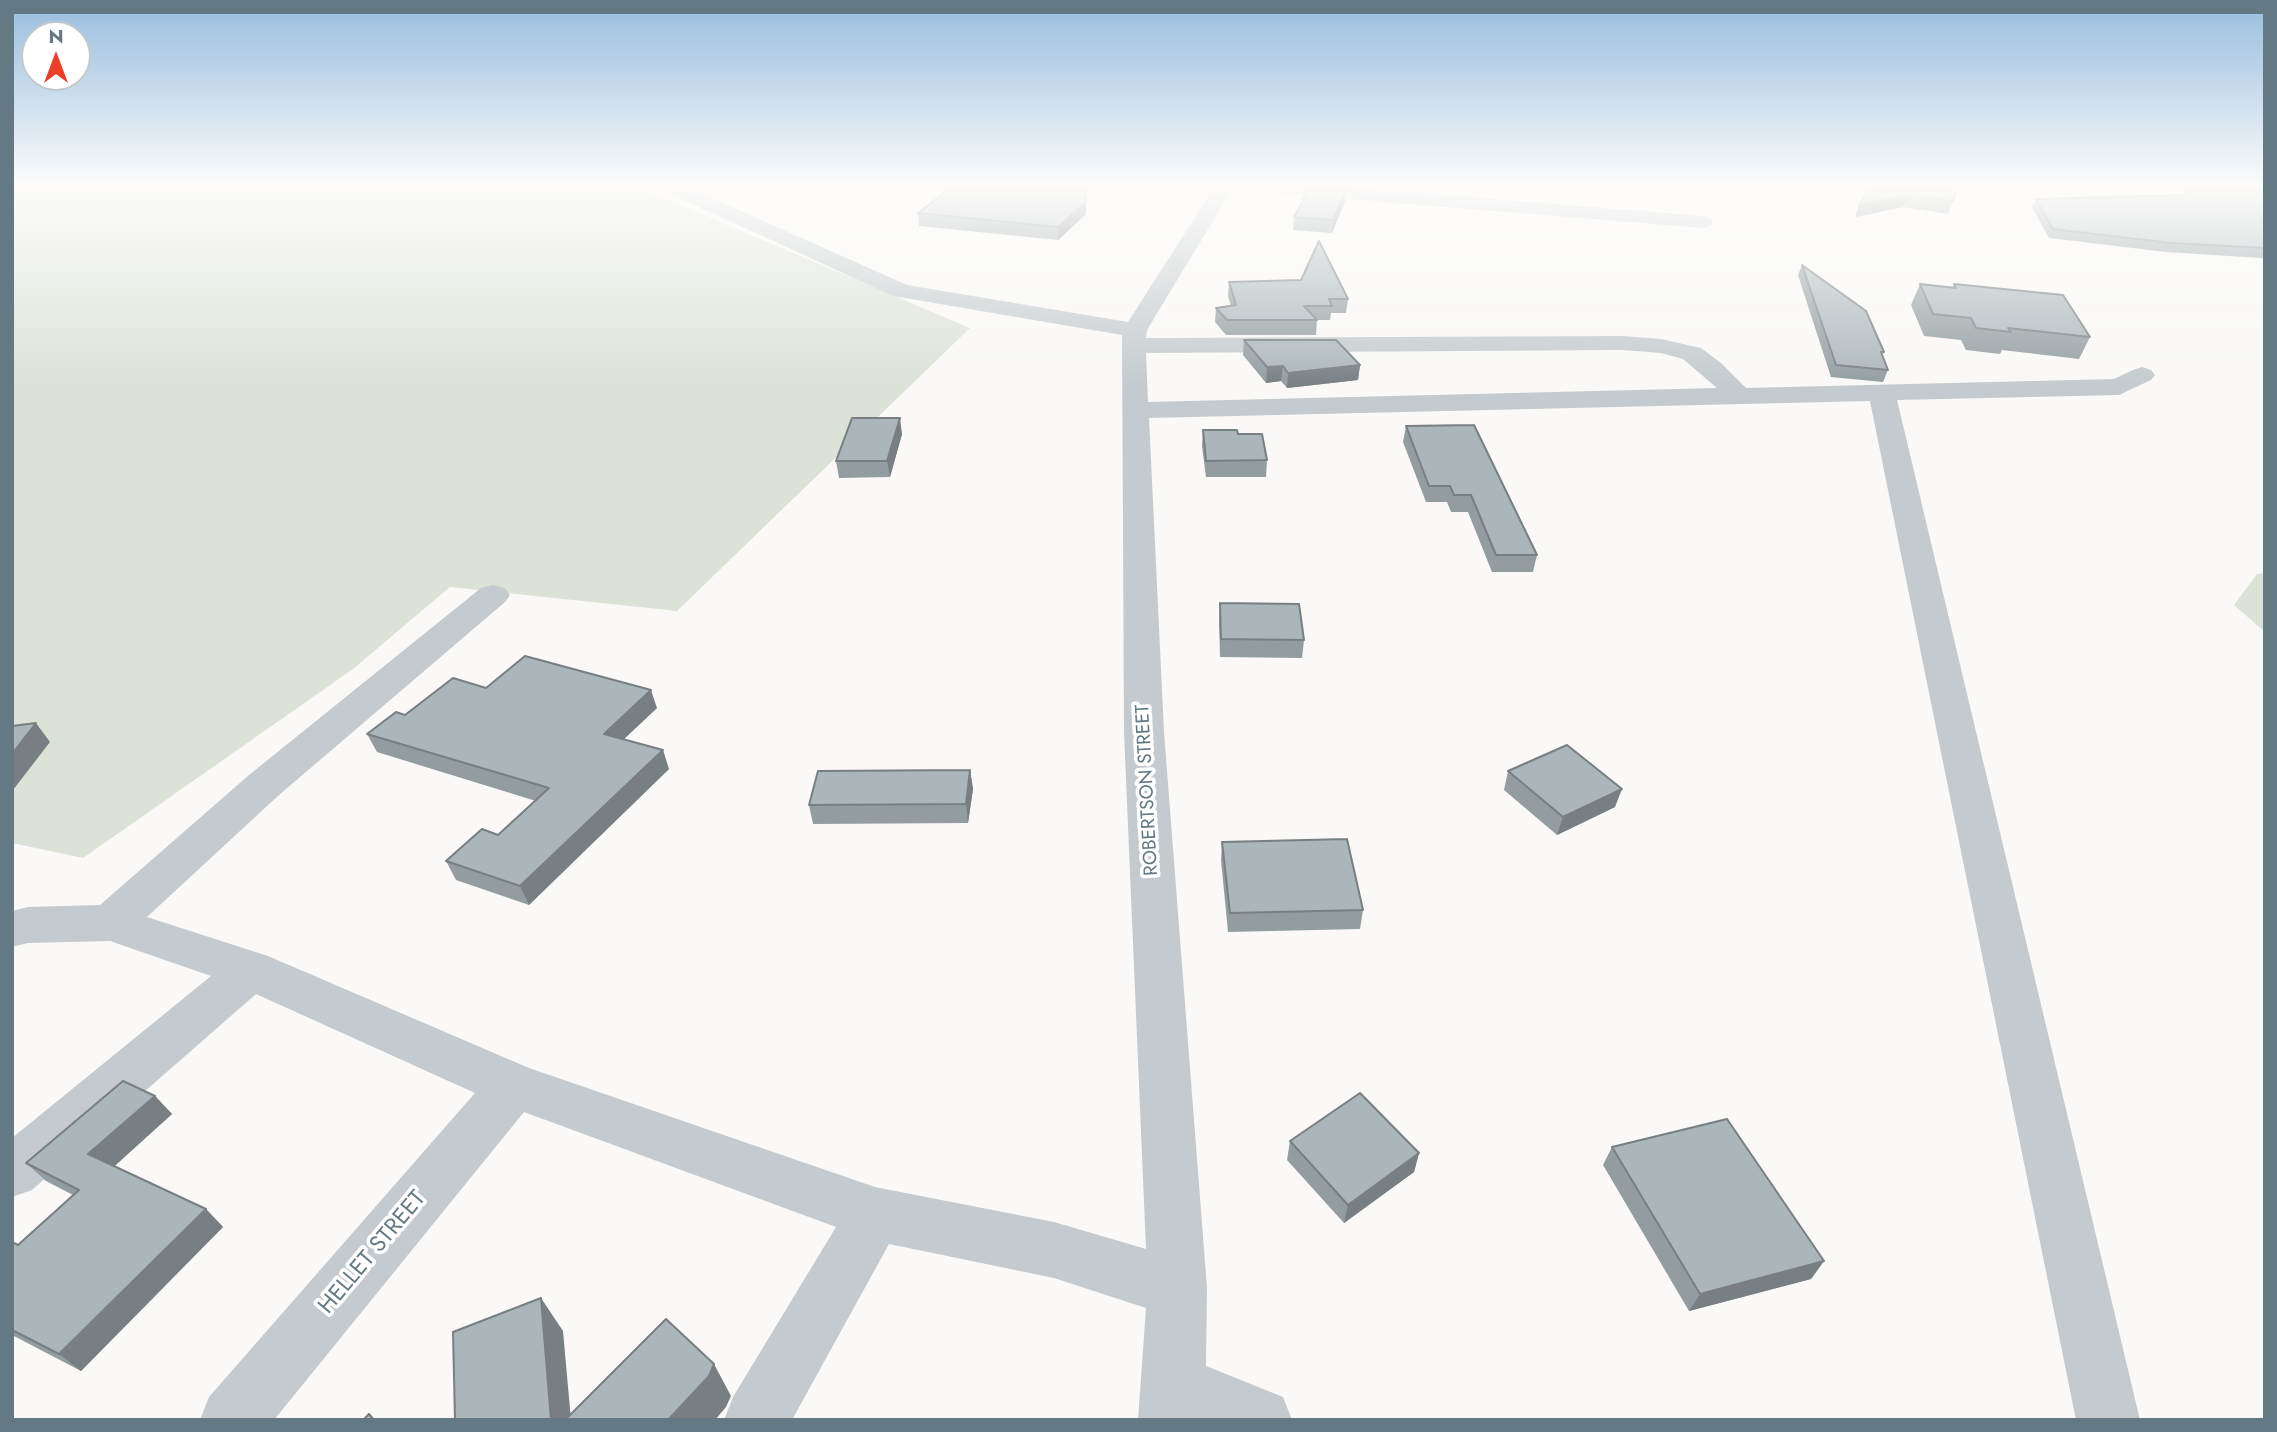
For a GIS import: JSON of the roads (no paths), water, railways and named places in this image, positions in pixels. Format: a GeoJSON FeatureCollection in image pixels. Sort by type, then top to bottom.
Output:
{"type":"FeatureCollection","features":[{"type":"Feature","properties":{"kind":"street"},"geometry":{"type":"LineString","coordinates":[[817,253],[901,291],[1134,338],[1635,344],[1692,353],[1712,368],[1738,396]]}},
{"type":"Feature","properties":{"kind":"street"},"geometry":{"type":"LineString","coordinates":[[1134,338],[1183,253]]}},
{"type":"Feature","properties":{"kind":"street","name":"ROBERTSON STREET"},"geometry":{"type":"LineString","coordinates":[[1134,338],[1144,732],[1177,1288],[1172,1402]]}},
{"type":"Feature","properties":{"kind":"street"},"geometry":{"type":"LineString","coordinates":[[1135,410],[2119,387],[2143,375]]}},
{"type":"Feature","properties":{"kind":"street"},"geometry":{"type":"LineString","coordinates":[[1876,392],[1884,400],[2108,1420]]}},
{"type":"Feature","properties":{"kind":"street"},"geometry":{"type":"LineString","coordinates":[[111,923],[264,785],[493,595]]}},
{"type":"Feature","properties":{"kind":"street"},"geometry":{"type":"LineString","coordinates":[[12,929],[28,925],[111,923],[251,970],[514,1086],[875,1214],[1054,1251],[1177,1288]]}},
{"type":"Feature","properties":{"kind":"street"},"geometry":{"type":"LineString","coordinates":[[12,1172],[251,970]]}},
{"type":"Feature","properties":{"kind":"street","name":"HELLET STREET"},"geometry":{"type":"LineString","coordinates":[[232,1420],[514,1086]]}},
{"type":"Feature","properties":{"kind":"street"},"geometry":{"type":"LineString","coordinates":[[756,1420],[875,1214]]}},
{"type":"Feature","properties":{"kind":"street"},"geometry":{"type":"LineString","coordinates":[[1172,1402],[1260,1420]]}}]}
